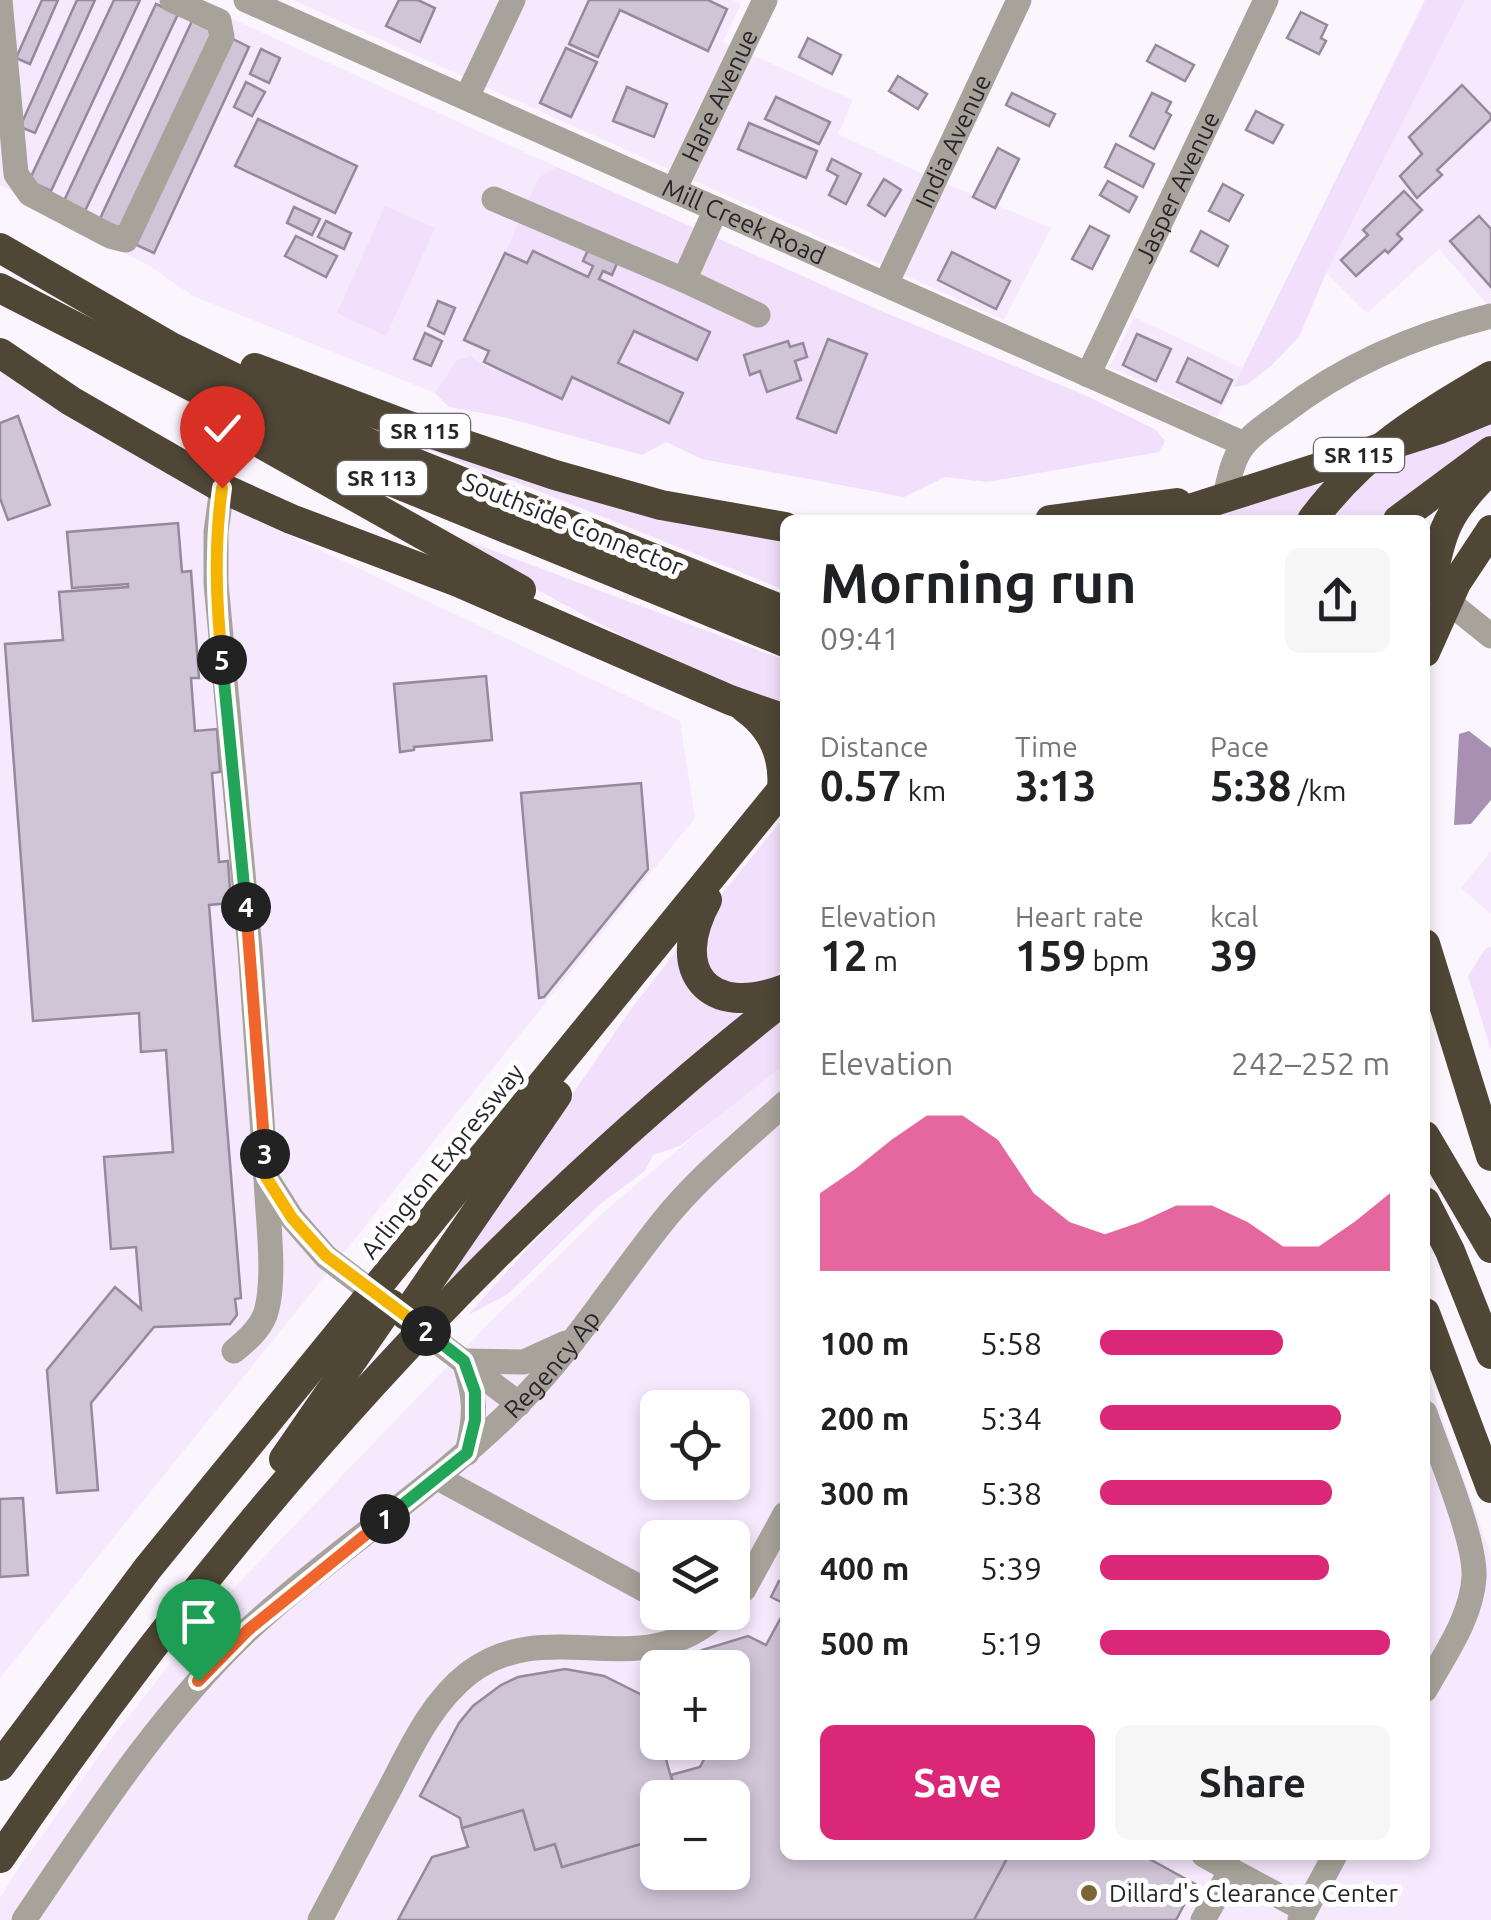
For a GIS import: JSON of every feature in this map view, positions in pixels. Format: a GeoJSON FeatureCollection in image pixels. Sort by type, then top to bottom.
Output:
{"type":"FeatureCollection","features":[{"type":"Feature","properties":{"kind":"highway","name":"SR 115"},"geometry":{"type":"LineString","coordinates":[[0,248],[78,292],[268,373],[427,432],[555,475],[662,505],[780,526]]}},
{"type":"Feature","properties":{"kind":"highway","name":"Southside Connector"},"geometry":{"type":"LineString","coordinates":[[9,292],[242,412],[381,477],[772,637]]}},
{"type":"Feature","properties":{"kind":"highway"},"geometry":{"type":"LineString","coordinates":[[9,292],[273,451],[640,658]]}},
{"type":"Feature","properties":{"kind":"highway","name":"Southside Connector"},"geometry":{"type":"LineString","coordinates":[[78,292],[171,347],[387,452],[780,609]]}},
{"type":"Feature","properties":{"kind":"highway"},"geometry":{"type":"LineString","coordinates":[[0,352],[71,401],[222,488],[291,519],[458,582],[730,700],[780,717]]}},
{"type":"Feature","properties":{"kind":"highway"},"geometry":{"type":"LineString","coordinates":[[1316,515],[1346,478],[1384,442],[1491,376]]}},
{"type":"Feature","properties":{"kind":"highway","name":"SR 115"},"geometry":{"type":"LineString","coordinates":[[1086,515],[1224,496],[1440,430],[1491,408]]}},
{"type":"Feature","properties":{"kind":"highway","name":"SR 115"},"geometry":{"type":"LineString","coordinates":[[1405,515],[1491,451]]}},
{"type":"Feature","properties":{"kind":"highway"},"geometry":{"type":"LineString","coordinates":[[1429,515],[1491,467]]}},
{"type":"Feature","properties":{"kind":"highway"},"geometry":{"type":"LineString","coordinates":[[1430,579],[1446,523],[1491,467]]}},
{"type":"Feature","properties":{"kind":"highway"},"geometry":{"type":"LineString","coordinates":[[1169,515],[1224,496]]}},
{"type":"Feature","properties":{"kind":"highway"},"geometry":{"type":"LineString","coordinates":[[1430,641],[1456,583],[1491,530]]}},
{"type":"Feature","properties":{"kind":"highway"},"geometry":{"type":"LineString","coordinates":[[730,700],[753,714],[774,738],[780,758]]}},
{"type":"Feature","properties":{"kind":"highway"},"geometry":{"type":"LineString","coordinates":[[163,1634],[659,943],[780,793]]}},
{"type":"Feature","properties":{"kind":"highway"},"geometry":{"type":"LineString","coordinates":[[751,829],[699,915],[691,937],[692,960],[705,984],[728,998],[756,999],[780,991]]}},
{"type":"Feature","properties":{"kind":"highway"},"geometry":{"type":"LineString","coordinates":[[1430,960],[1491,1156]]}},
{"type":"Feature","properties":{"kind":"highway","name":"Arlington Expressway"},"geometry":{"type":"LineString","coordinates":[[0,1766],[11,1741],[139,1580],[399,1310],[531,1219],[695,1071],[780,1003]]}},
{"type":"Feature","properties":{"kind":"highway"},"geometry":{"type":"LineString","coordinates":[[1430,1144],[1491,1248]]}},
{"type":"Feature","properties":{"kind":"highway"},"geometry":{"type":"LineString","coordinates":[[1430,1212],[1491,1354]]}},
{"type":"Feature","properties":{"kind":"highway","name":"Arlington Expressway"},"geometry":{"type":"LineString","coordinates":[[0,1858],[163,1634],[298,1469],[399,1310]]}},
{"type":"Feature","properties":{"kind":"highway"},"geometry":{"type":"LineString","coordinates":[[1430,1326],[1491,1488]]}},
{"type":"Feature","properties":{"kind":"street"},"geometry":{"type":"LineString","coordinates":[[0,0],[16,174],[30,194],[110,236],[126,240],[222,36],[219,22],[172,0]]}},
{"type":"Feature","properties":{"kind":"street"},"geometry":{"type":"LineString","coordinates":[[467,97],[513,0]]}},
{"type":"Feature","properties":{"kind":"street","name":"Hare Avenue"},"geometry":{"type":"LineString","coordinates":[[674,190],[765,0]]}},
{"type":"Feature","properties":{"kind":"street","name":"India Avenue"},"geometry":{"type":"LineString","coordinates":[[886,284],[1019,0]]}},
{"type":"Feature","properties":{"kind":"street","name":"Jasper Avenue"},"geometry":{"type":"LineString","coordinates":[[1088,375],[1266,0]]}},
{"type":"Feature","properties":{"kind":"street","name":"Mill Creek Road"},"geometry":{"type":"LineString","coordinates":[[259,3],[1244,444]]}},
{"type":"Feature","properties":{"kind":"street"},"geometry":{"type":"LineString","coordinates":[[494,199],[758,314]]}},
{"type":"Feature","properties":{"kind":"street"},"geometry":{"type":"LineString","coordinates":[[684,280],[716,209]]}},
{"type":"Feature","properties":{"kind":"street"},"geometry":{"type":"LineString","coordinates":[[1224,496],[1244,444],[1328,380],[1380,352],[1425,334],[1491,316]]}},
{"type":"Feature","properties":{"kind":"street"},"geometry":{"type":"LineString","coordinates":[[222,488],[216,532],[216,583],[248,934],[266,1177],[270,1292],[264,1317],[254,1334],[234,1351]]}},
{"type":"Feature","properties":{"kind":"street"},"geometry":{"type":"LineString","coordinates":[[1430,588],[1491,546]]}},
{"type":"Feature","properties":{"kind":"street"},"geometry":{"type":"LineString","coordinates":[[1430,592],[1491,636]]}},
{"type":"Feature","properties":{"kind":"street","name":"Regency Ap"},"geometry":{"type":"LineString","coordinates":[[24,1920],[144,1746],[206,1672],[248,1630],[438,1478],[519,1404],[579,1336],[689,1190],[780,1108]]}},
{"type":"Feature","properties":{"kind":"street"},"geometry":{"type":"LineString","coordinates":[[266,1177],[292,1218],[326,1256],[519,1404]]}},
{"type":"Feature","properties":{"kind":"street"},"geometry":{"type":"LineString","coordinates":[[464,1361],[524,1362],[544,1356],[579,1336]]}},
{"type":"Feature","properties":{"kind":"street"},"geometry":{"type":"LineString","coordinates":[[464,1361],[475,1392],[475,1420],[467,1453]]}},
{"type":"Feature","properties":{"kind":"street"},"geometry":{"type":"LineString","coordinates":[[1430,1428],[1471,1548],[1474,1577],[1460,1626],[1430,1681]]}},
{"type":"Feature","properties":{"kind":"street"},"geometry":{"type":"LineString","coordinates":[[438,1478],[640,1587]]}},
{"type":"Feature","properties":{"kind":"street"},"geometry":{"type":"LineString","coordinates":[[750,1579],[780,1523]]}},
{"type":"Feature","properties":{"kind":"street"},"geometry":{"type":"LineString","coordinates":[[320,1920],[419,1734],[438,1705],[470,1672],[489,1660],[517,1651],[560,1645],[633,1651],[658,1647],[696,1630]]}},
{"type":"Feature","properties":{"kind":"street"},"geometry":{"type":"LineString","coordinates":[[1213,1860],[1302,1915],[1332,1860]]}},
{"type":"Feature","properties":{"kind":"street"},"geometry":{"type":"LineString","coordinates":[[1203,1920],[1230,1870]]}},
{"type":"Feature","properties":{"kind":"shaded area"},"geometry":{"type":"Polygon","coordinates":[[[0,0],[191,0],[557,167],[539,177],[512,360],[492,371],[472,356],[457,360],[435,393],[193,296],[148,265],[0,185],[0,0]]]}},
{"type":"Feature","properties":{"kind":"shaded area"},"geometry":{"type":"Polygon","coordinates":[[[293,0],[733,0],[741,4],[723,42],[853,100],[838,134],[1051,228],[1004,320],[293,0]]]}},
{"type":"Feature","properties":{"kind":"shaded area"},"geometry":{"type":"Polygon","coordinates":[[[1425,0],[1465,0],[1326,273],[1299,337],[1246,385],[1233,387],[1425,0]]]}},
{"type":"Feature","properties":{"kind":"shaded area"},"geometry":{"type":"Polygon","coordinates":[[[1465,0],[1491,0],[1491,303],[1487,304],[1439,249],[1367,313],[1326,273],[1465,0]]]}},
{"type":"Feature","properties":{"kind":"shaded area"},"geometry":{"type":"Polygon","coordinates":[[[557,167],[881,311],[1087,396],[1156,430],[1165,441],[1159,452],[987,482],[945,477],[904,497],[702,459],[666,442],[642,455],[503,417],[449,407],[435,393],[457,360],[471,356],[493,371],[512,360],[495,276],[539,177],[557,167]]]}},
{"type":"Feature","properties":{"kind":"shaded area"},"geometry":{"type":"Polygon","coordinates":[[[385,206],[435,228],[386,336],[337,313],[385,206]]]}},
{"type":"Feature","properties":{"kind":"shaded area"},"geometry":{"type":"Polygon","coordinates":[[[1134,317],[1242,368],[1217,417],[1110,367],[1134,317]]]}},
{"type":"Feature","properties":{"kind":"shaded area"},"geometry":{"type":"Polygon","coordinates":[[[0,361],[165,467],[263,523],[680,721],[695,818],[0,1678],[0,361]]]}},
{"type":"Feature","properties":{"kind":"shaded area"},"geometry":{"type":"Polygon","coordinates":[[[1491,421],[1491,443],[1398,515],[1200,515],[1405,456],[1491,421]]]}},
{"type":"Feature","properties":{"kind":"shaded area"},"geometry":{"type":"Polygon","coordinates":[[[410,442],[780,531],[780,588],[511,480],[410,442]]]}},
{"type":"Feature","properties":{"kind":"shaded area"},"geometry":{"type":"Polygon","coordinates":[[[443,532],[780,658],[780,707],[641,646],[440,537],[443,532]]]}},
{"type":"Feature","properties":{"kind":"shaded area"},"geometry":{"type":"Polygon","coordinates":[[[1469,731],[1491,748],[1491,800],[1471,824],[1454,825],[1459,734],[1469,731]]]}},
{"type":"Feature","properties":{"kind":"shaded area"},"geometry":{"type":"Polygon","coordinates":[[[780,822],[780,974],[757,987],[722,981],[707,964],[705,929],[722,894],[780,822]]]}},
{"type":"Feature","properties":{"kind":"shaded area"},"geometry":{"type":"Polygon","coordinates":[[[1491,851],[1491,914],[1461,888],[1491,851]]]}},
{"type":"Feature","properties":{"kind":"shaded area"},"geometry":{"type":"Polygon","coordinates":[[[681,945],[754,1007],[436,1303],[433,1296],[634,1005],[681,945]]]}},
{"type":"Feature","properties":{"kind":"shaded area"},"geometry":{"type":"Polygon","coordinates":[[[1491,947],[1491,1050],[1468,976],[1486,948],[1491,947]]]}},
{"type":"Feature","properties":{"kind":"shaded area"},"geometry":{"type":"Polygon","coordinates":[[[780,1016],[780,1068],[680,1146],[653,1155],[645,1171],[599,1205],[508,1294],[468,1315],[530,1246],[659,1116],[780,1016]]]}},
{"type":"Feature","properties":{"kind":"shaded area"},"geometry":{"type":"Polygon","coordinates":[[[780,1064],[780,1860],[1430,1860],[1430,1383],[1491,1556],[1491,1920],[0,1920],[0,1898],[18,1869],[111,1739],[209,1614],[493,1319],[606,1210],[780,1064]]]}},
{"type":"Feature","properties":{"kind":"building"},"geometry":{"type":"Polygon","coordinates":[[[42,0],[58,0],[30,64],[16,58],[42,0]]]}},
{"type":"Feature","properties":{"kind":"building"},"geometry":{"type":"Polygon","coordinates":[[[77,0],[95,0],[35,133],[20,127],[77,0]]]}},
{"type":"Feature","properties":{"kind":"building"},"geometry":{"type":"Polygon","coordinates":[[[114,0],[140,0],[51,191],[29,181],[114,0]]]}},
{"type":"Feature","properties":{"kind":"building"},"geometry":{"type":"Polygon","coordinates":[[[399,0],[418,0],[435,8],[420,42],[386,26],[399,0]]]}},
{"type":"Feature","properties":{"kind":"building"},"geometry":{"type":"Polygon","coordinates":[[[589,0],[708,0],[727,9],[708,51],[620,10],[598,57],[569,44],[589,0]]]}},
{"type":"Feature","properties":{"kind":"building"},"geometry":{"type":"Polygon","coordinates":[[[156,4],[178,14],[84,213],[63,203],[156,4]]]}},
{"type":"Feature","properties":{"kind":"building"},"geometry":{"type":"Polygon","coordinates":[[[1301,12],[1327,25],[1321,38],[1326,41],[1319,54],[1287,38],[1301,12]]]}},
{"type":"Feature","properties":{"kind":"building"},"geometry":{"type":"Polygon","coordinates":[[[192,21],[213,31],[119,233],[98,223],[192,21]]]}},
{"type":"Feature","properties":{"kind":"building"},"geometry":{"type":"Polygon","coordinates":[[[229,37],[249,47],[154,253],[132,243],[229,37]]]}},
{"type":"Feature","properties":{"kind":"building"},"geometry":{"type":"Polygon","coordinates":[[[808,38],[841,55],[832,74],[799,57],[808,38]]]}},
{"type":"Feature","properties":{"kind":"building"},"geometry":{"type":"Polygon","coordinates":[[[1156,45],[1194,65],[1185,81],[1147,61],[1156,45]]]}},
{"type":"Feature","properties":{"kind":"building"},"geometry":{"type":"Polygon","coordinates":[[[566,48],[597,62],[571,117],[540,103],[566,48]]]}},
{"type":"Feature","properties":{"kind":"building"},"geometry":{"type":"Polygon","coordinates":[[[261,49],[280,58],[269,83],[250,74],[261,49]]]}},
{"type":"Feature","properties":{"kind":"building"},"geometry":{"type":"Polygon","coordinates":[[[898,76],[927,94],[918,109],[889,91],[898,76]]]}},
{"type":"Feature","properties":{"kind":"building"},"geometry":{"type":"Polygon","coordinates":[[[246,82],[265,92],[252,116],[234,107],[246,82]]]}},
{"type":"Feature","properties":{"kind":"building"},"geometry":{"type":"Polygon","coordinates":[[[1462,85],[1491,119],[1437,170],[1442,175],[1417,198],[1400,176],[1422,154],[1409,137],[1462,85]]]}},
{"type":"Feature","properties":{"kind":"building"},"geometry":{"type":"Polygon","coordinates":[[[627,87],[667,104],[654,137],[613,121],[627,87]]]}},
{"type":"Feature","properties":{"kind":"building"},"geometry":{"type":"Polygon","coordinates":[[[1012,93],[1055,114],[1049,126],[1006,105],[1012,93]]]}},
{"type":"Feature","properties":{"kind":"building"},"geometry":{"type":"Polygon","coordinates":[[[1152,93],[1171,102],[1166,112],[1171,115],[1154,149],[1130,136],[1152,93]]]}},
{"type":"Feature","properties":{"kind":"building"},"geometry":{"type":"Polygon","coordinates":[[[776,97],[830,122],[819,144],[765,119],[776,97]]]}},
{"type":"Feature","properties":{"kind":"building"},"geometry":{"type":"Polygon","coordinates":[[[1256,111],[1283,125],[1273,143],[1246,130],[1256,111]]]}},
{"type":"Feature","properties":{"kind":"building"},"geometry":{"type":"Polygon","coordinates":[[[258,119],[357,166],[335,213],[235,166],[258,119]]]}},
{"type":"Feature","properties":{"kind":"building"},"geometry":{"type":"Polygon","coordinates":[[[749,123],[817,151],[806,178],[738,149],[749,123]]]}},
{"type":"Feature","properties":{"kind":"building"},"geometry":{"type":"Polygon","coordinates":[[[1116,144],[1154,164],[1143,187],[1105,167],[1116,144]]]}},
{"type":"Feature","properties":{"kind":"building"},"geometry":{"type":"Polygon","coordinates":[[[998,148],[1019,159],[995,208],[973,197],[998,148]]]}},
{"type":"Feature","properties":{"kind":"building"},"geometry":{"type":"Polygon","coordinates":[[[832,159],[861,174],[846,204],[829,195],[838,176],[827,170],[832,159]]]}},
{"type":"Feature","properties":{"kind":"building"},"geometry":{"type":"Polygon","coordinates":[[[884,179],[901,190],[885,216],[868,205],[884,179]]]}},
{"type":"Feature","properties":{"kind":"building"},"geometry":{"type":"Polygon","coordinates":[[[1108,181],[1137,197],[1129,212],[1100,195],[1108,181]]]}},
{"type":"Feature","properties":{"kind":"building"},"geometry":{"type":"Polygon","coordinates":[[[1223,184],[1243,195],[1229,221],[1209,211],[1223,184]]]}},
{"type":"Feature","properties":{"kind":"building"},"geometry":{"type":"Polygon","coordinates":[[[1404,191],[1422,210],[1397,234],[1402,239],[1388,253],[1385,250],[1356,276],[1341,260],[1368,235],[1363,230],[1404,191]]]}},
{"type":"Feature","properties":{"kind":"building"},"geometry":{"type":"Polygon","coordinates":[[[294,207],[320,219],[312,235],[287,223],[294,207]]]}},
{"type":"Feature","properties":{"kind":"building"},"geometry":{"type":"Polygon","coordinates":[[[1479,216],[1491,229],[1491,287],[1450,241],[1479,216]]]}},
{"type":"Feature","properties":{"kind":"building"},"geometry":{"type":"Polygon","coordinates":[[[326,221],[351,233],[344,249],[318,237],[326,221]]]}},
{"type":"Feature","properties":{"kind":"building"},"geometry":{"type":"Polygon","coordinates":[[[1090,226],[1109,236],[1092,269],[1072,259],[1090,226]]]}},
{"type":"Feature","properties":{"kind":"building"},"geometry":{"type":"Polygon","coordinates":[[[1201,231],[1228,246],[1218,266],[1191,251],[1201,231]]]}},
{"type":"Feature","properties":{"kind":"building"},"geometry":{"type":"Polygon","coordinates":[[[296,236],[337,256],[326,277],[285,256],[296,236]]]}},
{"type":"Feature","properties":{"kind":"building"},"geometry":{"type":"Polygon","coordinates":[[[589,248],[618,261],[612,275],[603,271],[599,279],[710,332],[697,360],[634,331],[618,363],[683,393],[669,423],[572,377],[562,399],[484,362],[489,351],[464,340],[505,253],[527,263],[533,251],[588,277],[593,266],[583,261],[589,248]]]}},
{"type":"Feature","properties":{"kind":"building"},"geometry":{"type":"Polygon","coordinates":[[[952,252],[1010,281],[996,309],[938,280],[952,252]]]}},
{"type":"Feature","properties":{"kind":"building"},"geometry":{"type":"Polygon","coordinates":[[[438,301],[455,308],[444,334],[428,326],[438,301]]]}},
{"type":"Feature","properties":{"kind":"building"},"geometry":{"type":"Polygon","coordinates":[[[425,333],[442,341],[431,366],[414,359],[425,333]]]}},
{"type":"Feature","properties":{"kind":"building"},"geometry":{"type":"Polygon","coordinates":[[[1137,334],[1171,349],[1156,381],[1123,365],[1137,334]]]}},
{"type":"Feature","properties":{"kind":"building"},"geometry":{"type":"Polygon","coordinates":[[[828,339],[867,354],[836,433],[797,418],[828,339]]]}},
{"type":"Feature","properties":{"kind":"building"},"geometry":{"type":"Polygon","coordinates":[[[788,341],[790,347],[803,343],[807,357],[795,361],[801,380],[767,392],[760,371],[750,375],[744,355],[788,341]]]}},
{"type":"Feature","properties":{"kind":"building"},"geometry":{"type":"Polygon","coordinates":[[[1188,358],[1232,380],[1221,403],[1177,382],[1188,358]]]}},
{"type":"Feature","properties":{"kind":"building"},"geometry":{"type":"Polygon","coordinates":[[[18,416],[50,505],[8,520],[0,498],[0,423],[18,416]]]}},
{"type":"Feature","properties":{"kind":"building"},"geometry":{"type":"Polygon","coordinates":[[[178,523],[182,572],[191,571],[199,678],[191,678],[195,731],[217,729],[220,772],[212,773],[219,862],[228,861],[231,903],[209,905],[241,1298],[235,1299],[237,1315],[230,1324],[154,1327],[91,1403],[98,1490],[57,1493],[47,1370],[115,1287],[141,1309],[136,1247],[111,1249],[104,1157],[173,1152],[166,1050],[141,1052],[139,1013],[33,1021],[5,644],[63,640],[59,592],[128,587],[72,588],[67,532],[178,523]]]}},
{"type":"Feature","properties":{"kind":"building"},"geometry":{"type":"Polygon","coordinates":[[[486,676],[492,740],[414,747],[400,752],[394,684],[486,676]]]}},
{"type":"Feature","properties":{"kind":"building"},"geometry":{"type":"Polygon","coordinates":[[[641,783],[648,869],[544,997],[539,998],[521,793],[641,783]]]}},
{"type":"Feature","properties":{"kind":"building"},"geometry":{"type":"Polygon","coordinates":[[[23,1498],[28,1575],[0,1577],[0,1499],[23,1498]]]}},
{"type":"Feature","properties":{"kind":"building"},"geometry":{"type":"Polygon","coordinates":[[[779,1581],[780,1582],[780,1602],[771,1597],[779,1581]]]}},
{"type":"Feature","properties":{"kind":"building"},"geometry":{"type":"Polygon","coordinates":[[[780,1619],[780,1860],[1006,1860],[974,1920],[398,1920],[432,1857],[468,1847],[462,1828],[523,1810],[535,1850],[555,1844],[562,1867],[640,1844],[640,1890],[750,1890],[750,1780],[672,1780],[671,1775],[700,1767],[704,1760],[750,1760],[750,1650],[702,1650],[748,1636],[766,1645],[780,1619]]]}},
{"type":"Feature","properties":{"kind":"building"},"geometry":{"type":"Polygon","coordinates":[[[565,1669],[604,1676],[640,1694],[640,1760],[666,1760],[672,1780],[640,1780],[640,1844],[562,1867],[555,1844],[535,1850],[523,1810],[462,1828],[460,1818],[420,1796],[459,1723],[473,1706],[518,1677],[565,1669]]]}},
{"type":"Feature","properties":{"kind":"building","name":"Dillard's Clearance Center"},"geometry":{"type":"Polygon","coordinates":[[[1006,1860],[1151,1860],[1195,1884],[1176,1920],[974,1920],[1006,1860]]]}},
{"type":"Feature","properties":{"kind":"place","name":"Dillard's Clearance Center"},"geometry":{"type":"Point","coordinates":[1089,1893]}},
{"type":"Feature","properties":{"kind":"route"},"geometry":{"type":"LineString","coordinates":[[198,1681],[248,1630],[294,1591],[467,1453],[475,1420],[475,1392],[464,1361],[326,1256],[292,1218],[266,1177],[250,949],[216,583],[216,532],[222,488]]}}]}
